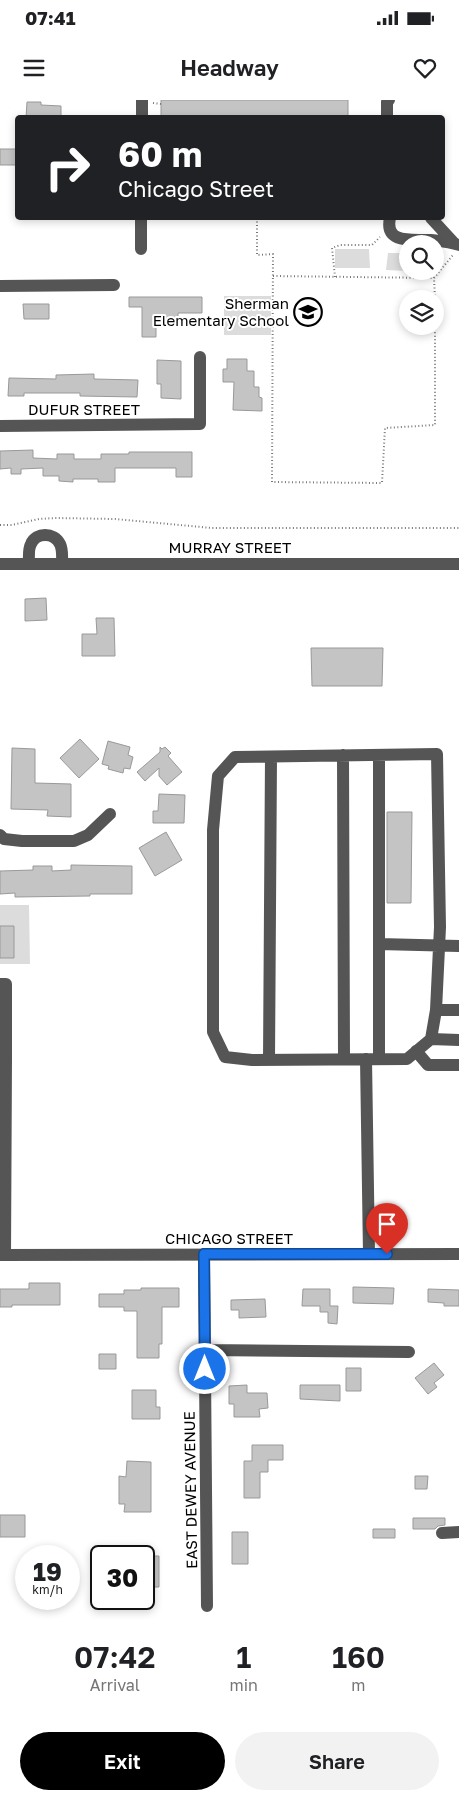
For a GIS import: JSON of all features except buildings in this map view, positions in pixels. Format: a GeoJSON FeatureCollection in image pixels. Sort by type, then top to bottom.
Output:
{"type":"FeatureCollection","features":[{"type":"Feature","properties":{"kind":"street"},"geometry":{"type":"LineString","coordinates":[[142,100],[142,115]]}},
{"type":"Feature","properties":{"kind":"street"},"geometry":{"type":"LineString","coordinates":[[387,115],[387,102],[389,100]]}},
{"type":"Feature","properties":{"kind":"street"},"geometry":{"type":"LineString","coordinates":[[141,220],[141,249]]}},
{"type":"Feature","properties":{"kind":"street"},"geometry":{"type":"LineString","coordinates":[[390,220],[391,232],[398,238],[455,248]]}},
{"type":"Feature","properties":{"kind":"street"},"geometry":{"type":"LineString","coordinates":[[433,220],[455,248]]}},
{"type":"Feature","properties":{"kind":"street"},"geometry":{"type":"LineString","coordinates":[[0,286],[114,285]]}},
{"type":"Feature","properties":{"kind":"street","name":"DUFUR STREET"},"geometry":{"type":"LineString","coordinates":[[0,426],[200,424],[200,357]]}},
{"type":"Feature","properties":{"kind":"street"},"geometry":{"type":"LineString","coordinates":[[30,564],[30,546],[32,541],[45,534],[58,541],[62,551],[62,564]]}},
{"type":"Feature","properties":{"kind":"street","name":"MURRAY STREET"},"geometry":{"type":"LineString","coordinates":[[0,564],[459,564]]}},
{"type":"Feature","properties":{"kind":"street"},"geometry":{"type":"LineString","coordinates":[[431,1040],[436,1010],[439,946],[437,754],[235,757],[218,776],[213,830],[213,1032],[225,1057],[269,1060],[406,1059],[431,1040],[459,1040]]}},
{"type":"Feature","properties":{"kind":"street"},"geometry":{"type":"LineString","coordinates":[[344,755],[344,1059]]}},
{"type":"Feature","properties":{"kind":"street"},"geometry":{"type":"LineString","coordinates":[[379,1059],[380,755]]}},
{"type":"Feature","properties":{"kind":"street"},"geometry":{"type":"LineString","coordinates":[[269,1060],[271,757]]}},
{"type":"Feature","properties":{"kind":"street"},"geometry":{"type":"LineString","coordinates":[[0,835],[4,839],[22,841],[74,841],[88,835],[110,814]]}},
{"type":"Feature","properties":{"kind":"street"},"geometry":{"type":"LineString","coordinates":[[379,944],[459,946]]}},
{"type":"Feature","properties":{"kind":"street"},"geometry":{"type":"LineString","coordinates":[[0,984],[6,984],[3,1018],[2,1255]]}},
{"type":"Feature","properties":{"kind":"street"},"geometry":{"type":"LineString","coordinates":[[436,1010],[459,1010]]}},
{"type":"Feature","properties":{"kind":"street"},"geometry":{"type":"LineString","coordinates":[[416,1051],[428,1065],[459,1065]]}},
{"type":"Feature","properties":{"kind":"street"},"geometry":{"type":"LineString","coordinates":[[366,1059],[369,1254]]}},
{"type":"Feature","properties":{"kind":"street","name":"EAST DEWEY AVENUE"},"geometry":{"type":"LineString","coordinates":[[204,1254],[207,1606]]}},
{"type":"Feature","properties":{"kind":"street","name":"CHICAGO STREET"},"geometry":{"type":"LineString","coordinates":[[2,1255],[459,1254]]}},
{"type":"Feature","properties":{"kind":"street"},"geometry":{"type":"LineString","coordinates":[[205,1350],[409,1352]]}},
{"type":"Feature","properties":{"kind":"street"},"geometry":{"type":"LineString","coordinates":[[442,1533],[459,1532]]}},
{"type":"Feature","properties":{"kind":"path"},"geometry":{"type":"LineString","coordinates":[[257,220],[258,255],[274,254],[272,482],[382,483],[385,428],[435,425],[435,335]]}},
{"type":"Feature","properties":{"kind":"path"},"geometry":{"type":"LineString","coordinates":[[335,277],[332,248],[340,244],[372,245],[383,234]]}},
{"type":"Feature","properties":{"kind":"path"},"geometry":{"type":"LineString","coordinates":[[444,264],[455,248]]}},
{"type":"Feature","properties":{"kind":"path"},"geometry":{"type":"LineString","coordinates":[[273,276],[399,278]]}},
{"type":"Feature","properties":{"kind":"path"},"geometry":{"type":"LineString","coordinates":[[0,525],[12,525],[39,519],[55,518],[142,520],[212,528],[459,528]]}},
{"type":"Feature","properties":{"kind":"shaded area"},"geometry":{"type":"Polygon","coordinates":[[[335,249],[369,249],[370,268],[335,268],[335,249]]]}},
{"type":"Feature","properties":{"kind":"shaded area"},"geometry":{"type":"Polygon","coordinates":[[[388,253],[399,253],[399,271],[386,270],[388,253]]]}},
{"type":"Feature","properties":{"kind":"shaded area"},"geometry":{"type":"Polygon","coordinates":[[[224,296],[271,296],[271,335],[224,335],[224,296]]]}},
{"type":"Feature","properties":{"kind":"shaded area"},"geometry":{"type":"Polygon","coordinates":[[[0,905],[29,905],[30,964],[0,964],[0,905]]]}},
{"type":"Feature","properties":{"kind":"place","name":"Sherman Elementary School"},"geometry":{"type":"Point","coordinates":[308,312]}},
{"type":"Feature","properties":{"kind":"route"},"geometry":{"type":"LineString","coordinates":[[205,1369],[204,1254],[387,1254]]}}]}
